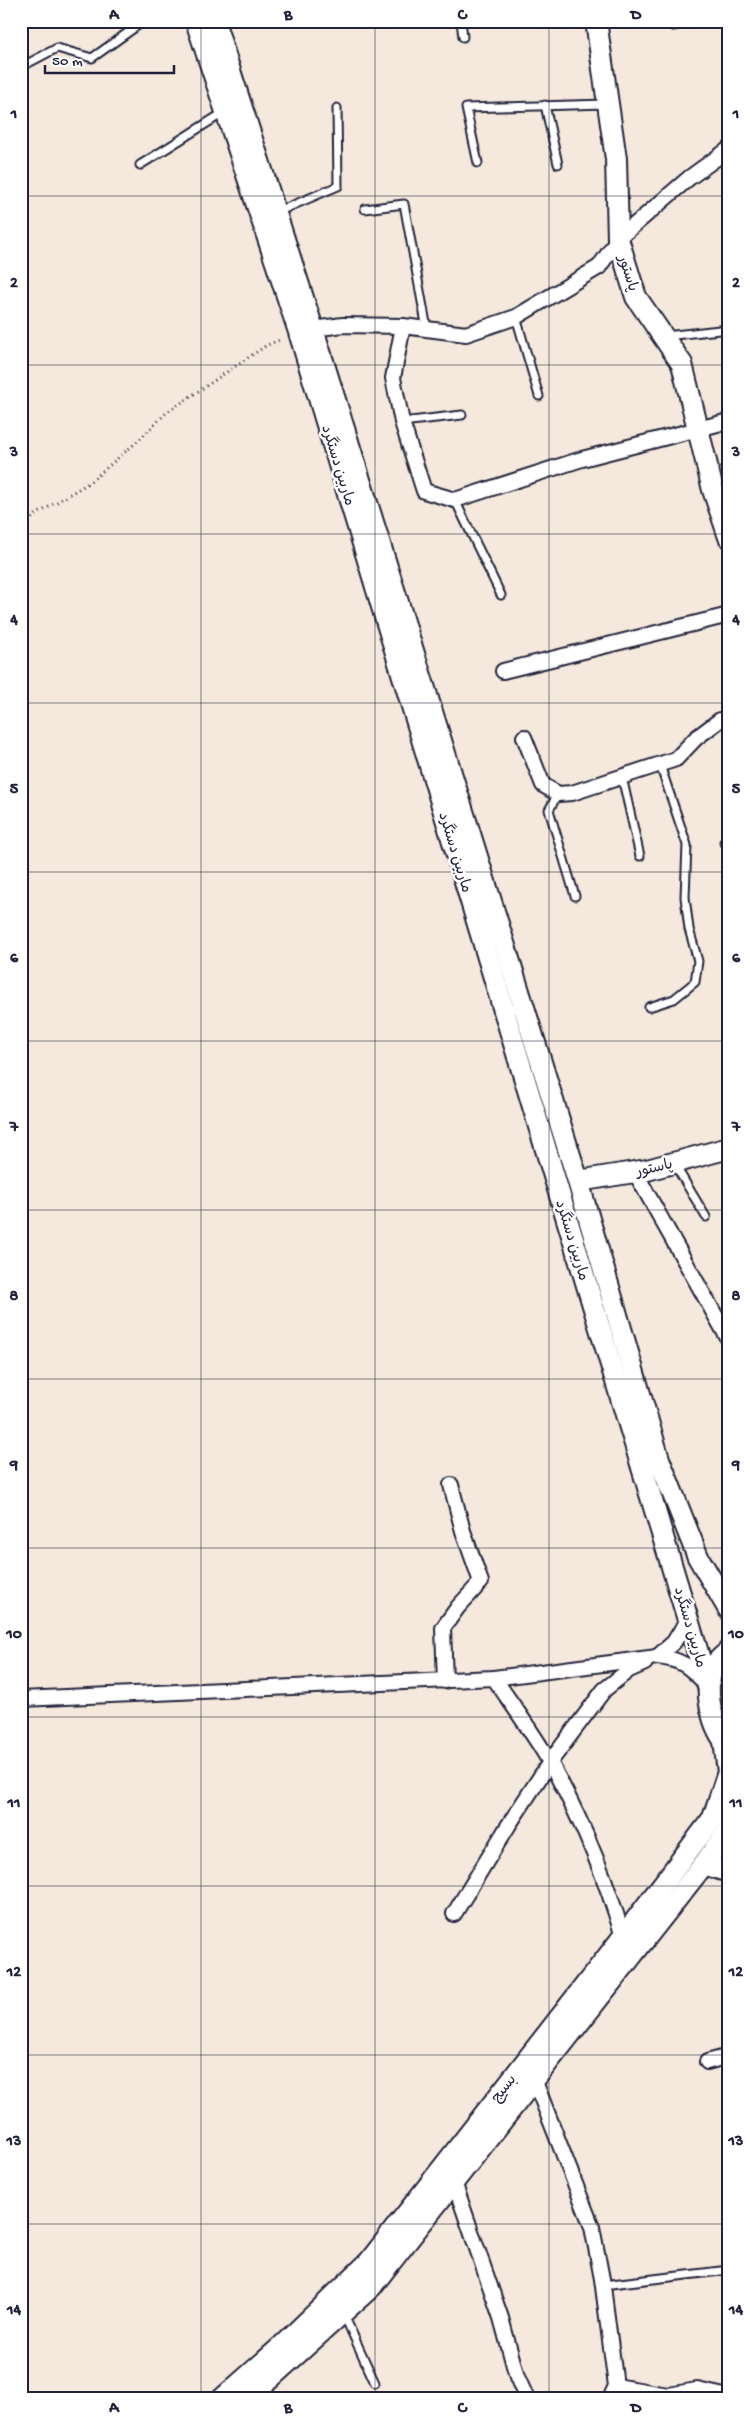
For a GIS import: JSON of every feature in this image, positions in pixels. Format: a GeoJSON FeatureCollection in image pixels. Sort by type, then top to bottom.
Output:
{"type":"FeatureCollection","features":[{"type":"Feature","properties":{"kind":"main road","name":"ماربین دستگرد"},"geometry":{"type":"LineString","coordinates":[[196,21],[226,112],[306,330]]}},
{"type":"Feature","properties":{"kind":"main road","name":"ماربین دستگرد"},"geometry":{"type":"LineString","coordinates":[[214,21],[276,212],[306,330],[430,735],[658,1521],[708,1686],[716,1722],[727,1743]]}},
{"type":"Feature","properties":{"kind":"main road","name":"پاستور"},"geometry":{"type":"LineString","coordinates":[[596,21],[616,159],[618,239],[636,297],[682,364],[713,490],[729,537]]}},
{"type":"Feature","properties":{"kind":"main road","name":"ماربین دستگرد"},"geometry":{"type":"LineString","coordinates":[[430,735],[578,1181],[659,1459],[698,1557],[729,1610]]}},
{"type":"Feature","properties":{"kind":"main road","name":"پاستور"},"geometry":{"type":"LineString","coordinates":[[578,1181],[634,1172],[729,1148]]}},
{"type":"Feature","properties":{"kind":"main road"},"geometry":{"type":"LineString","coordinates":[[658,1521],[660,1506],[665,1503],[672,1502],[681,1513]]}},
{"type":"Feature","properties":{"kind":"main road"},"geometry":{"type":"LineString","coordinates":[[708,1686],[714,1667],[729,1651]]}},
{"type":"Feature","properties":{"kind":"main road","name":"بسیج"},"geometry":{"type":"LineString","coordinates":[[222,2399],[282,2346],[370,2262],[623,1937],[713,1818],[728,1772],[727,1743]]}},
{"type":"Feature","properties":{"kind":"main road","name":"بسیج"},"geometry":{"type":"LineString","coordinates":[[247,2399],[372,2287],[704,1864],[729,1829]]}},
{"type":"Feature","properties":{"kind":"main road"},"geometry":{"type":"LineString","coordinates":[[704,1864],[729,1872]]}},
{"type":"Feature","properties":{"kind":"street"},"geometry":{"type":"LineString","coordinates":[[306,330],[343,325],[403,326],[466,334],[516,317],[600,267],[618,239],[689,178],[729,149]]}},
{"type":"Feature","properties":{"kind":"street"},"geometry":{"type":"LineString","coordinates":[[403,326],[394,378],[402,422],[424,491],[455,500],[582,458],[729,421]]}},
{"type":"Feature","properties":{"kind":"street"},"geometry":{"type":"LineString","coordinates":[[503,671],[729,615]]}},
{"type":"Feature","properties":{"kind":"street"},"geometry":{"type":"LineString","coordinates":[[524,737],[542,785],[558,794],[572,793],[676,759],[696,738],[720,720],[729,718]]}},
{"type":"Feature","properties":{"kind":"street"},"geometry":{"type":"LineString","coordinates":[[634,1172],[729,1340]]}},
{"type":"Feature","properties":{"kind":"street"},"geometry":{"type":"LineString","coordinates":[[446,1681],[443,1628],[458,1607],[482,1582],[463,1531],[451,1485]]}},
{"type":"Feature","properties":{"kind":"street"},"geometry":{"type":"LineString","coordinates":[[454,1914],[550,1762],[604,1690],[629,1670],[666,1652],[688,1619]]}},
{"type":"Feature","properties":{"kind":"street"},"geometry":{"type":"LineString","coordinates":[[21,1699],[494,1678],[657,1657],[675,1659],[688,1666],[708,1686]]}},
{"type":"Feature","properties":{"kind":"street"},"geometry":{"type":"LineString","coordinates":[[494,1678],[550,1762],[575,1811],[612,1899],[623,1937]]}},
{"type":"Feature","properties":{"kind":"street"},"geometry":{"type":"LineString","coordinates":[[707,2062],[729,2056]]}},
{"type":"Feature","properties":{"kind":"street"},"geometry":{"type":"LineString","coordinates":[[534,2079],[592,2227],[602,2285],[613,2392],[668,2396],[697,2390],[729,2397]]}},
{"type":"Feature","properties":{"kind":"street"},"geometry":{"type":"LineString","coordinates":[[454,2182],[501,2318],[518,2377],[527,2399]]}},
{"type":"Feature","properties":{"kind":"lane"},"geometry":{"type":"LineString","coordinates":[[21,67],[57,48],[92,58],[144,21]]}},
{"type":"Feature","properties":{"kind":"lane"},"geometry":{"type":"LineString","coordinates":[[461,21],[462,37]]}},
{"type":"Feature","properties":{"kind":"lane"},"geometry":{"type":"LineString","coordinates":[[673,26],[696,21]]}},
{"type":"Feature","properties":{"kind":"lane"},"geometry":{"type":"LineString","coordinates":[[478,163],[466,108],[608,104]]}},
{"type":"Feature","properties":{"kind":"lane"},"geometry":{"type":"LineString","coordinates":[[545,106],[558,164]]}},
{"type":"Feature","properties":{"kind":"lane"},"geometry":{"type":"LineString","coordinates":[[276,212],[338,186],[337,108]]}},
{"type":"Feature","properties":{"kind":"lane"},"geometry":{"type":"LineString","coordinates":[[140,165],[226,112]]}},
{"type":"Feature","properties":{"kind":"lane"},"geometry":{"type":"LineString","coordinates":[[365,209],[404,204],[427,329]]}},
{"type":"Feature","properties":{"kind":"lane"},"geometry":{"type":"LineString","coordinates":[[516,317],[539,396]]}},
{"type":"Feature","properties":{"kind":"lane"},"geometry":{"type":"LineString","coordinates":[[663,336],[729,328]]}},
{"type":"Feature","properties":{"kind":"lane"},"geometry":{"type":"LineString","coordinates":[[402,422],[462,415]]}},
{"type":"Feature","properties":{"kind":"lane"},"geometry":{"type":"LineString","coordinates":[[455,500],[501,595]]}},
{"type":"Feature","properties":{"kind":"lane"},"geometry":{"type":"LineString","coordinates":[[648,1006],[674,999],[695,982],[698,961],[689,930],[685,897],[687,845],[660,765]]}},
{"type":"Feature","properties":{"kind":"lane"},"geometry":{"type":"LineString","coordinates":[[622,777],[640,856]]}},
{"type":"Feature","properties":{"kind":"lane"},"geometry":{"type":"LineString","coordinates":[[558,794],[549,810],[575,896]]}},
{"type":"Feature","properties":{"kind":"lane"},"geometry":{"type":"LineString","coordinates":[[673,1163],[706,1217]]}},
{"type":"Feature","properties":{"kind":"lane"},"geometry":{"type":"LineString","coordinates":[[602,2285],[729,2270]]}},
{"type":"Feature","properties":{"kind":"lane"},"geometry":{"type":"LineString","coordinates":[[343,2312],[375,2383]]}},
{"type":"Feature","properties":{"kind":"path"},"geometry":{"type":"LineString","coordinates":[[21,529],[34,516],[90,482],[139,440],[166,413],[267,345],[306,330]]}}]}
